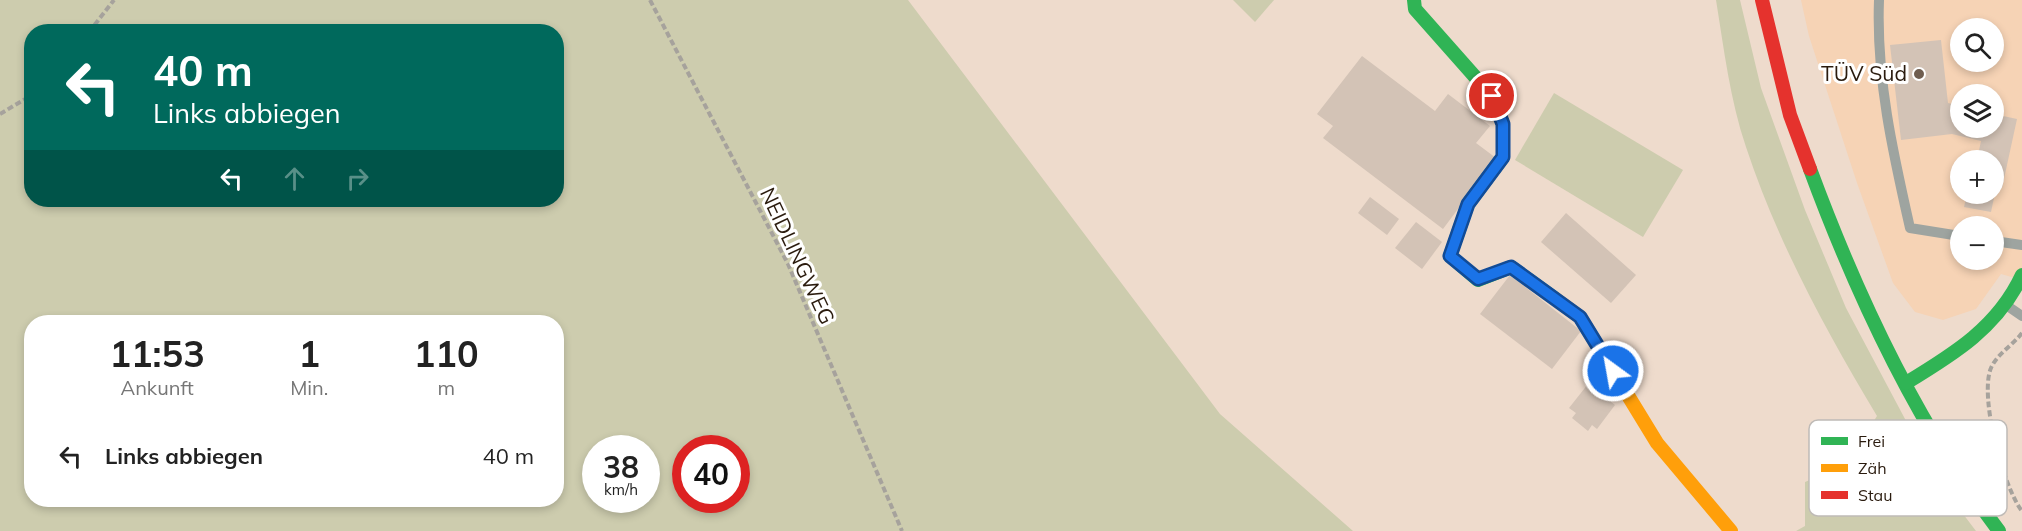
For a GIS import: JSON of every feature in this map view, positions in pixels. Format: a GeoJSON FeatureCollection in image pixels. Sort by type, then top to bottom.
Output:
{"type":"FeatureCollection","features":[{"type":"Feature","properties":{"kind":"street"},"geometry":{"type":"LineString","coordinates":[[1762,0],[1790,115],[1837,242],[1906,383],[1927,420]]}},
{"type":"Feature","properties":{"kind":"street"},"geometry":{"type":"LineString","coordinates":[[1415,5],[1492,96],[1503,124],[1503,157],[1468,204],[1450,256],[1478,279],[1511,267],[1580,317],[1657,444],[1731,531]]}},
{"type":"Feature","properties":{"kind":"street"},"geometry":{"type":"LineString","coordinates":[[1906,383],[1959,351],[1995,321],[2006,305],[2019,294],[2022,275]]}},
{"type":"Feature","properties":{"kind":"street"},"geometry":{"type":"LineString","coordinates":[[1988,516],[1999,531]]}},
{"type":"Feature","properties":{"kind":"lane"},"geometry":{"type":"LineString","coordinates":[[1879,0],[1878,40],[1890,142],[1910,228],[1950,234]]}},
{"type":"Feature","properties":{"kind":"lane"},"geometry":{"type":"LineString","coordinates":[[2004,242],[2022,245]]}},
{"type":"Feature","properties":{"kind":"lane"},"geometry":{"type":"LineString","coordinates":[[2006,305],[2022,316]]}},
{"type":"Feature","properties":{"kind":"path"},"geometry":{"type":"LineString","coordinates":[[95,24],[114,0]]}},
{"type":"Feature","properties":{"kind":"path","name":"NEIDLINGWEG"},"geometry":{"type":"LineString","coordinates":[[650,0],[788,264],[902,531]]}},
{"type":"Feature","properties":{"kind":"path"},"geometry":{"type":"LineString","coordinates":[[0,114],[24,100]]}},
{"type":"Feature","properties":{"kind":"path"},"geometry":{"type":"LineString","coordinates":[[1991,420],[1988,377],[1992,366],[2022,333]]}},
{"type":"Feature","properties":{"kind":"path"},"geometry":{"type":"LineString","coordinates":[[2007,484],[2022,511]]}},
{"type":"Feature","properties":{"kind":"shaded area"},"geometry":{"type":"Polygon","coordinates":[[[1801,0],[2022,0],[2022,280],[2001,274],[1976,309],[1943,320],[1915,312],[1893,283],[1857,183],[1809,36],[1801,0]]]}},
{"type":"Feature","properties":{"kind":"green space"},"geometry":{"type":"Polygon","coordinates":[[[0,0],[908,0],[1220,414],[1353,531],[0,531],[0,0]]]}},
{"type":"Feature","properties":{"kind":"green space"},"geometry":{"type":"Polygon","coordinates":[[[1233,0],[1274,0],[1255,22],[1233,0]]]}},
{"type":"Feature","properties":{"kind":"green space"},"geometry":{"type":"Polygon","coordinates":[[[1716,0],[1740,0],[1761,88],[1805,210],[1846,308],[1906,420],[1874,420],[1877,416],[1804,285],[1758,182],[1736,111],[1716,0]]]}},
{"type":"Feature","properties":{"kind":"green space"},"geometry":{"type":"Polygon","coordinates":[[[1554,93],[1683,170],[1643,237],[1515,160],[1554,93]]]}},
{"type":"Feature","properties":{"kind":"green space"},"geometry":{"type":"Polygon","coordinates":[[[1809,480],[1809,516],[1965,516],[1976,531],[1796,531],[1805,526],[1805,482],[1809,480]]]}},
{"type":"Feature","properties":{"kind":"building","name":"TÜV Süd"},"geometry":{"type":"Polygon","coordinates":[[[1941,40],[1948,103],[1950,104],[1950,134],[1901,140],[1890,45],[1941,40]]]}},
{"type":"Feature","properties":{"kind":"building"},"geometry":{"type":"Polygon","coordinates":[[[1362,56],[1435,111],[1448,94],[1490,126],[1476,143],[1496,158],[1443,229],[1323,138],[1333,126],[1317,114],[1362,56]]]}},
{"type":"Feature","properties":{"kind":"building","name":"TÜV Süd"},"geometry":{"type":"Polygon","coordinates":[[[2004,116],[2017,119],[2004,179],[2004,150],[1979,150],[1981,141],[1969,138],[2004,138],[2004,116]]]}},
{"type":"Feature","properties":{"kind":"building"},"geometry":{"type":"Polygon","coordinates":[[[1370,197],[1399,219],[1387,235],[1358,213],[1370,197]]]}},
{"type":"Feature","properties":{"kind":"building"},"geometry":{"type":"Polygon","coordinates":[[[1965,204],[1993,204],[1991,212],[1964,207],[1965,204]]]}},
{"type":"Feature","properties":{"kind":"building"},"geometry":{"type":"Polygon","coordinates":[[[1566,213],[1636,275],[1611,303],[1541,242],[1566,213]]]}},
{"type":"Feature","properties":{"kind":"building"},"geometry":{"type":"Polygon","coordinates":[[[1416,222],[1442,242],[1422,269],[1395,248],[1416,222]]]}},
{"type":"Feature","properties":{"kind":"building"},"geometry":{"type":"Polygon","coordinates":[[[1510,275],[1581,331],[1552,369],[1480,314],[1510,275]]]}},
{"type":"Feature","properties":{"kind":"building"},"geometry":{"type":"Polygon","coordinates":[[[1588,384],[1615,405],[1597,429],[1592,425],[1588,431],[1572,418],[1576,413],[1569,408],[1588,384]]]}},
{"type":"Feature","properties":{"kind":"traffic: fast"},"geometry":{"type":"LineString","coordinates":[[1414,0],[1415,9],[1492,96],[1503,124],[1503,157],[1468,204],[1450,256],[1478,280],[1511,267],[1554,298]]}},
{"type":"Feature","properties":{"kind":"traffic: fast"},"geometry":{"type":"LineString","coordinates":[[1810,169],[1855,281],[1908,391],[1925,420]]}},
{"type":"Feature","properties":{"kind":"traffic: fast"},"geometry":{"type":"LineString","coordinates":[[1906,383],[1973,338],[2000,310],[2022,275]]}},
{"type":"Feature","properties":{"kind":"traffic: fast"},"geometry":{"type":"LineString","coordinates":[[1988,516],[1999,531]]}},
{"type":"Feature","properties":{"kind":"traffic: slow"},"geometry":{"type":"LineString","coordinates":[[1554,298],[1580,317],[1657,443],[1731,531]]}},
{"type":"Feature","properties":{"kind":"traffic: jam"},"geometry":{"type":"LineString","coordinates":[[1762,0],[1790,115],[1810,169]]}},
{"type":"Feature","properties":{"kind":"place","name":"TÜV Süd"},"geometry":{"type":"Point","coordinates":[1919,74]}},
{"type":"Feature","properties":{"kind":"route"},"geometry":{"type":"LineString","coordinates":[[1492,96],[1503,124],[1503,157],[1468,204],[1450,256],[1478,279],[1511,267],[1580,317],[1613,371]]}}]}
